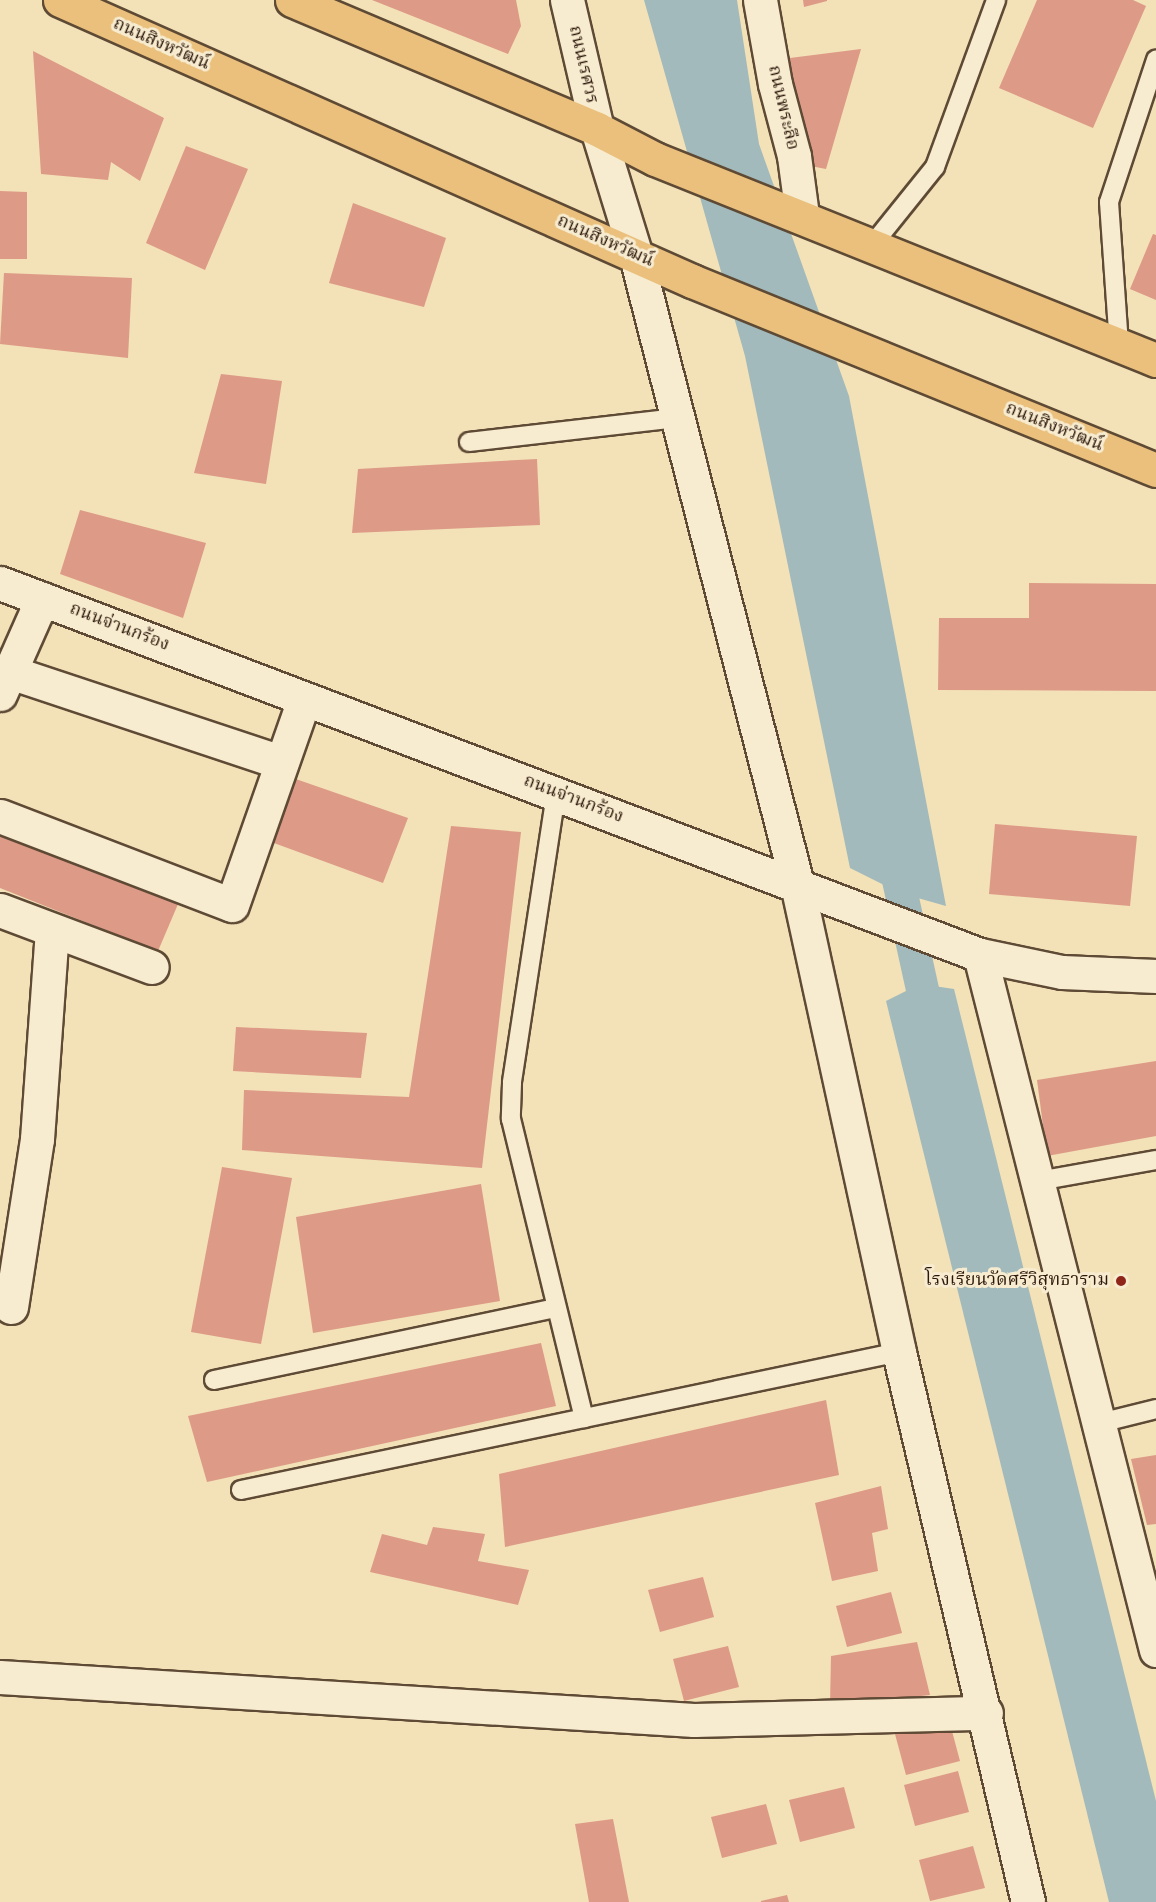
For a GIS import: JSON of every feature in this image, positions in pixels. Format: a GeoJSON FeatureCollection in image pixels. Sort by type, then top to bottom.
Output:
{"type":"FeatureCollection","features":[{"type":"Feature","properties":{"kind":"main road","name":"ถนนสิงหวัฒน์"},"geometry":{"type":"LineString","coordinates":[[60,0],[692,281],[1156,470]]}},
{"type":"Feature","properties":{"kind":"main road"},"geometry":{"type":"LineString","coordinates":[[292,0],[597,129],[655,159],[873,244],[1156,360]]}},
{"type":"Feature","properties":{"kind":"street","name":"ถนนเรศวร"},"geometry":{"type":"LineString","coordinates":[[567,0],[597,129],[636,256],[797,884],[899,1352],[986,1713],[1028,1902]]}},
{"type":"Feature","properties":{"kind":"street","name":"ถนนพระลือ"},"geometry":{"type":"LineString","coordinates":[[760,0],[775,84],[794,156],[802,216]]}},
{"type":"Feature","properties":{"kind":"street","name":"ถนนจ่านกร้อง"},"geometry":{"type":"LineString","coordinates":[[1,588],[42,599],[980,955],[1062,972],[1156,976]]}},
{"type":"Feature","properties":{"kind":"street"},"geometry":{"type":"LineString","coordinates":[[42,599],[5,683],[281,762]]}},
{"type":"Feature","properties":{"kind":"street"},"geometry":{"type":"LineString","coordinates":[[0,816],[232,906],[304,699]]}},
{"type":"Feature","properties":{"kind":"street"},"geometry":{"type":"LineString","coordinates":[[0,910],[152,967]]}},
{"type":"Feature","properties":{"kind":"street"},"geometry":{"type":"LineString","coordinates":[[11,1307],[37,1139],[52,931]]}},
{"type":"Feature","properties":{"kind":"street"},"geometry":{"type":"LineString","coordinates":[[980,955],[1156,1650]]}},
{"type":"Feature","properties":{"kind":"street"},"geometry":{"type":"LineString","coordinates":[[0,1677],[694,1720],[986,1713]]}},
{"type":"Feature","properties":{"kind":"lane"},"geometry":{"type":"LineString","coordinates":[[873,244],[935,167],[996,0]]}},
{"type":"Feature","properties":{"kind":"lane"},"geometry":{"type":"LineString","coordinates":[[1119,345],[1109,202],[1156,60]]}},
{"type":"Feature","properties":{"kind":"lane"},"geometry":{"type":"LineString","coordinates":[[469,442],[677,418]]}},
{"type":"Feature","properties":{"kind":"lane"},"geometry":{"type":"LineString","coordinates":[[556,794],[510,1106],[517,1155],[584,1419]]}},
{"type":"Feature","properties":{"kind":"lane"},"geometry":{"type":"LineString","coordinates":[[1038,1181],[1156,1160]]}},
{"type":"Feature","properties":{"kind":"lane"},"geometry":{"type":"LineString","coordinates":[[214,1380],[556,1308]]}},
{"type":"Feature","properties":{"kind":"lane"},"geometry":{"type":"LineString","coordinates":[[241,1490],[899,1352]]}},
{"type":"Feature","properties":{"kind":"lane"},"geometry":{"type":"LineString","coordinates":[[1100,1423],[1156,1409]]}},
{"type":"Feature","properties":{"kind":"water"},"geometry":{"type":"Polygon","coordinates":[[[644,0],[737,0],[759,144],[849,396],[946,906],[900,893],[850,868],[745,356],[644,0]]]}},
{"type":"Feature","properties":{"kind":"water"},"geometry":{"type":"Polygon","coordinates":[[[920,984],[954,989],[1156,1801],[1156,1902],[1109,1902],[886,1001],[920,984]]]}},
{"type":"Feature","properties":{"kind":"building"},"geometry":{"type":"Polygon","coordinates":[[[372,0],[516,0],[521,26],[508,54],[372,0]]]}},
{"type":"Feature","properties":{"kind":"building"},"geometry":{"type":"Polygon","coordinates":[[[803,0],[827,0],[827,1],[804,7],[803,0]]]}},
{"type":"Feature","properties":{"kind":"building"},"geometry":{"type":"Polygon","coordinates":[[[1037,0],[1133,0],[1146,6],[1093,128],[999,88],[1037,0]]]}},
{"type":"Feature","properties":{"kind":"building"},"geometry":{"type":"Polygon","coordinates":[[[861,49],[826,169],[795,163],[790,58],[861,49]]]}},
{"type":"Feature","properties":{"kind":"building"},"geometry":{"type":"Polygon","coordinates":[[[33,51],[164,118],[140,181],[111,162],[108,180],[41,174],[33,51]]]}},
{"type":"Feature","properties":{"kind":"building"},"geometry":{"type":"Polygon","coordinates":[[[186,146],[248,169],[205,270],[146,243],[186,146]]]}},
{"type":"Feature","properties":{"kind":"building"},"geometry":{"type":"Polygon","coordinates":[[[0,191],[27,192],[27,259],[0,259],[0,191]]]}},
{"type":"Feature","properties":{"kind":"building"},"geometry":{"type":"Polygon","coordinates":[[[353,203],[446,238],[424,307],[329,283],[353,203]]]}},
{"type":"Feature","properties":{"kind":"building"},"geometry":{"type":"Polygon","coordinates":[[[1153,234],[1156,235],[1156,300],[1130,289],[1153,234]]]}},
{"type":"Feature","properties":{"kind":"building"},"geometry":{"type":"Polygon","coordinates":[[[4,273],[132,278],[128,358],[0,344],[4,273]]]}},
{"type":"Feature","properties":{"kind":"building"},"geometry":{"type":"Polygon","coordinates":[[[221,374],[282,381],[266,484],[194,473],[221,374]]]}},
{"type":"Feature","properties":{"kind":"building"},"geometry":{"type":"Polygon","coordinates":[[[537,459],[540,525],[352,533],[358,469],[537,459]]]}},
{"type":"Feature","properties":{"kind":"building"},"geometry":{"type":"Polygon","coordinates":[[[80,510],[206,543],[183,618],[60,574],[80,510]]]}},
{"type":"Feature","properties":{"kind":"building"},"geometry":{"type":"Polygon","coordinates":[[[1029,583],[1156,584],[1156,691],[938,690],[939,618],[1029,618],[1029,583]]]}},
{"type":"Feature","properties":{"kind":"building"},"geometry":{"type":"Polygon","coordinates":[[[290,777],[408,818],[383,883],[263,839],[290,777]]]}},
{"type":"Feature","properties":{"kind":"building"},"geometry":{"type":"Polygon","coordinates":[[[995,824],[1137,836],[1130,906],[989,894],[995,824]]]}},
{"type":"Feature","properties":{"kind":"building"},"geometry":{"type":"Polygon","coordinates":[[[451,826],[521,832],[482,1168],[242,1150],[244,1090],[409,1097],[451,826]]]}},
{"type":"Feature","properties":{"kind":"building"},"geometry":{"type":"Polygon","coordinates":[[[0,832],[187,883],[158,951],[0,888],[0,832]]]}},
{"type":"Feature","properties":{"kind":"building"},"geometry":{"type":"Polygon","coordinates":[[[236,1027],[367,1033],[361,1078],[233,1071],[236,1027]]]}},
{"type":"Feature","properties":{"kind":"building"},"geometry":{"type":"Polygon","coordinates":[[[1156,1061],[1156,1136],[1047,1156],[1037,1080],[1156,1061]]]}},
{"type":"Feature","properties":{"kind":"building"},"geometry":{"type":"Polygon","coordinates":[[[222,1167],[292,1178],[261,1344],[191,1332],[222,1167]]]}},
{"type":"Feature","properties":{"kind":"building"},"geometry":{"type":"Polygon","coordinates":[[[481,1184],[500,1301],[313,1333],[296,1217],[481,1184]]]}},
{"type":"Feature","properties":{"kind":"building"},"geometry":{"type":"Polygon","coordinates":[[[541,1343],[556,1406],[207,1482],[188,1416],[541,1343]]]}},
{"type":"Feature","properties":{"kind":"building"},"geometry":{"type":"Polygon","coordinates":[[[826,1400],[839,1475],[505,1547],[499,1474],[826,1400]]]}},
{"type":"Feature","properties":{"kind":"building"},"geometry":{"type":"Polygon","coordinates":[[[1156,1455],[1156,1524],[1147,1525],[1131,1459],[1156,1455]]]}},
{"type":"Feature","properties":{"kind":"building"},"geometry":{"type":"Polygon","coordinates":[[[881,1486],[888,1529],[872,1533],[878,1571],[832,1581],[815,1503],[881,1486]]]}},
{"type":"Feature","properties":{"kind":"building"},"geometry":{"type":"Polygon","coordinates":[[[433,1527],[485,1534],[478,1561],[529,1570],[518,1605],[370,1572],[382,1534],[427,1545],[433,1527]]]}},
{"type":"Feature","properties":{"kind":"building"},"geometry":{"type":"Polygon","coordinates":[[[703,1577],[714,1617],[660,1632],[648,1590],[703,1577]]]}},
{"type":"Feature","properties":{"kind":"building"},"geometry":{"type":"Polygon","coordinates":[[[891,1592],[902,1633],[847,1647],[836,1606],[891,1592]]]}},
{"type":"Feature","properties":{"kind":"building"},"geometry":{"type":"Polygon","coordinates":[[[917,1642],[930,1695],[830,1706],[831,1656],[917,1642]]]}},
{"type":"Feature","properties":{"kind":"building"},"geometry":{"type":"Polygon","coordinates":[[[728,1646],[739,1687],[684,1701],[673,1659],[728,1646]]]}},
{"type":"Feature","properties":{"kind":"building"},"geometry":{"type":"Polygon","coordinates":[[[949,1720],[960,1761],[906,1775],[895,1734],[949,1720]]]}},
{"type":"Feature","properties":{"kind":"building"},"geometry":{"type":"Polygon","coordinates":[[[958,1771],[969,1812],[915,1826],[904,1785],[958,1771]]]}},
{"type":"Feature","properties":{"kind":"building"},"geometry":{"type":"Polygon","coordinates":[[[844,1787],[855,1828],[800,1842],[789,1800],[844,1787]]]}},
{"type":"Feature","properties":{"kind":"building"},"geometry":{"type":"Polygon","coordinates":[[[766,1804],[777,1844],[722,1858],[711,1817],[766,1804]]]}},
{"type":"Feature","properties":{"kind":"building"},"geometry":{"type":"Polygon","coordinates":[[[613,1819],[629,1902],[589,1902],[575,1824],[613,1819]]]}},
{"type":"Feature","properties":{"kind":"building"},"geometry":{"type":"Polygon","coordinates":[[[973,1846],[985,1888],[930,1901],[919,1860],[973,1846]]]}},
{"type":"Feature","properties":{"kind":"building"},"geometry":{"type":"Polygon","coordinates":[[[787,1895],[789,1902],[761,1902],[761,1901],[787,1895]]]}},
{"type":"Feature","properties":{"kind":"waterway"},"geometry":{"type":"LineString","coordinates":[[891,848],[930,1026]]}},
{"type":"Feature","properties":{"kind":"place","name":"โรงเรียนวัดศรีวิสุทธาราม"},"geometry":{"type":"Point","coordinates":[1121,1281]}}]}
